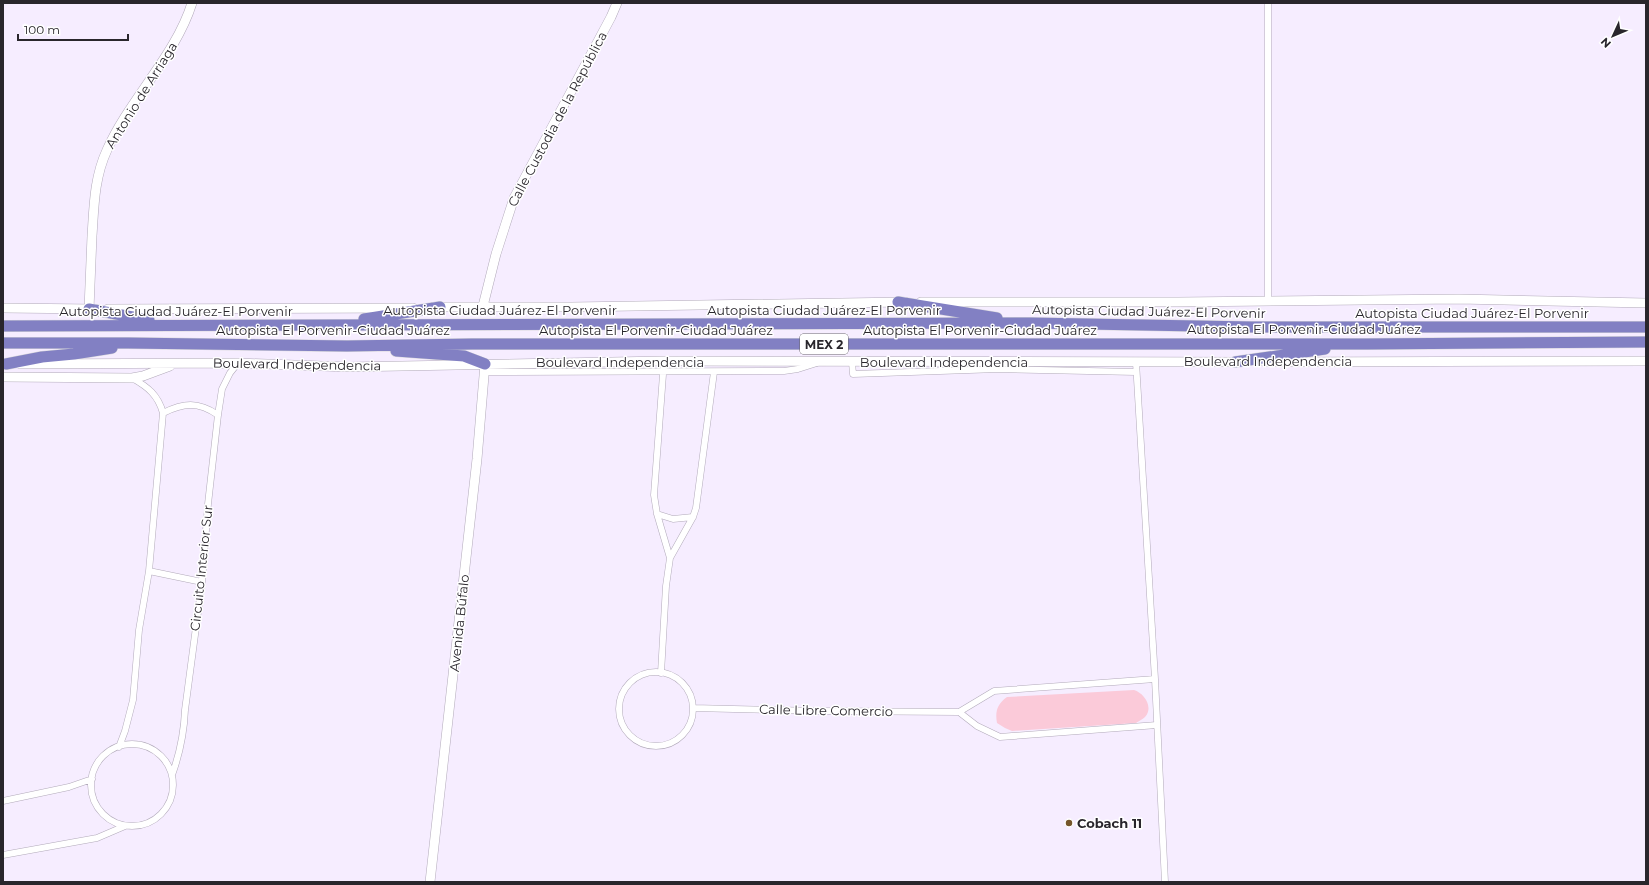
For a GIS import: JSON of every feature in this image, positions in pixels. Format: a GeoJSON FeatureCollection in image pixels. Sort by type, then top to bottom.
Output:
{"type":"FeatureCollection","features":[{"type":"Feature","properties":{"kind":"highway"},"geometry":{"type":"LineString","coordinates":[[898,302],[1031,323]]}},
{"type":"Feature","properties":{"kind":"highway"},"geometry":{"type":"LineString","coordinates":[[328,325],[440,307]]}},
{"type":"Feature","properties":{"kind":"highway"},"geometry":{"type":"LineString","coordinates":[[89,309],[177,325]]}},
{"type":"Feature","properties":{"kind":"highway","name":"Autopista Ciudad Juárez-El Porvenir"},"geometry":{"type":"LineString","coordinates":[[3,326],[1031,323],[1252,327],[1646,326]]}},
{"type":"Feature","properties":{"kind":"highway","name":"Autopista El Porvenir-Ciudad Juárez"},"geometry":{"type":"LineString","coordinates":[[3,343],[347,346],[472,344],[1367,344],[1646,342]]}},
{"type":"Feature","properties":{"kind":"highway"},"geometry":{"type":"LineString","coordinates":[[5,364],[36,358],[108,349],[128,343]]}},
{"type":"Feature","properties":{"kind":"highway"},"geometry":{"type":"LineString","coordinates":[[1235,362],[1367,344]]}},
{"type":"Feature","properties":{"kind":"highway"},"geometry":{"type":"LineString","coordinates":[[347,346],[386,351],[464,356],[485,368]]}},
{"type":"Feature","properties":{"kind":"main road","name":"Antonio de Arriaga"},"geometry":{"type":"LineString","coordinates":[[89,309],[95,186],[101,164],[116,132],[181,30],[192,3]]}},
{"type":"Feature","properties":{"kind":"main road","name":"Calle Custodia de la República"},"geometry":{"type":"LineString","coordinates":[[483,306],[496,254],[514,198],[611,17],[617,3]]}},
{"type":"Feature","properties":{"kind":"main road"},"geometry":{"type":"LineString","coordinates":[[3,308],[571,307],[898,302],[1178,302],[1467,299],[1646,303]]}},
{"type":"Feature","properties":{"kind":"main road","name":"Boulevard Independencia"},"geometry":{"type":"LineString","coordinates":[[5,364],[238,363],[348,367],[485,368],[664,361],[852,362],[1022,366],[1136,362],[1646,361]]}},
{"type":"Feature","properties":{"kind":"main road"},"geometry":{"type":"LineString","coordinates":[[3,377],[132,378],[143,376],[176,364]]}},
{"type":"Feature","properties":{"kind":"main road","name":"Avenida Búfalo"},"geometry":{"type":"LineString","coordinates":[[430,882],[477,459],[485,368]]}},
{"type":"Feature","properties":{"kind":"street"},"geometry":{"type":"LineString","coordinates":[[1268,3],[1268,300]]}},
{"type":"Feature","properties":{"kind":"street"},"geometry":{"type":"LineString","coordinates":[[664,361],[654,495],[657,514],[670,558]]}},
{"type":"Feature","properties":{"kind":"street"},"geometry":{"type":"LineString","coordinates":[[694,362],[694,372]]}},
{"type":"Feature","properties":{"kind":"street"},"geometry":{"type":"LineString","coordinates":[[523,367],[664,372],[784,371],[798,370],[823,362]]}},
{"type":"Feature","properties":{"kind":"street"},"geometry":{"type":"LineString","coordinates":[[852,362],[853,374],[1022,366],[1136,372]]}},
{"type":"Feature","properties":{"kind":"street"},"geometry":{"type":"LineString","coordinates":[[1136,362],[1155,679],[1165,882]]}},
{"type":"Feature","properties":{"kind":"street","name":"Circuito Interior Sur"},"geometry":{"type":"LineString","coordinates":[[172,775],[180,755],[202,582],[208,504],[222,389],[230,373],[238,363]]}},
{"type":"Feature","properties":{"kind":"street"},"geometry":{"type":"LineString","coordinates":[[662,673],[666,586],[670,558],[694,517],[700,486],[714,372]]}},
{"type":"Feature","properties":{"kind":"street"},"geometry":{"type":"LineString","coordinates":[[119,747],[133,700],[139,630],[149,571],[163,413],[155,394],[145,385],[132,378]]}},
{"type":"Feature","properties":{"kind":"street"},"geometry":{"type":"LineString","coordinates":[[163,413],[187,404],[205,408],[218,416]]}},
{"type":"Feature","properties":{"kind":"street"},"geometry":{"type":"LineString","coordinates":[[657,514],[673,519],[694,517]]}},
{"type":"Feature","properties":{"kind":"street"},"geometry":{"type":"LineString","coordinates":[[149,571],[202,582]]}},
{"type":"Feature","properties":{"kind":"street"},"geometry":{"type":"LineString","coordinates":[[662,673],[673,677],[683,684],[690,695],[693,708],[691,721],[685,732],[670,744],[658,747],[644,745],[628,734],[621,722],[618,709],[621,695],[632,680],[643,674],[662,673]]}},
{"type":"Feature","properties":{"kind":"street"},"geometry":{"type":"LineString","coordinates":[[1155,679],[994,691],[959,712],[977,726],[1000,737],[1157,726]]}},
{"type":"Feature","properties":{"kind":"street","name":"Calle Libre Comercio"},"geometry":{"type":"LineString","coordinates":[[693,708],[959,712]]}},
{"type":"Feature","properties":{"kind":"street"},"geometry":{"type":"LineString","coordinates":[[3,855],[97,838],[125,826],[142,825],[157,817],[165,810],[172,793],[172,775],[164,760],[152,749],[141,745],[130,744],[109,752],[101,759],[95,768],[92,780],[94,796],[102,811],[110,819],[125,826]]}},
{"type":"Feature","properties":{"kind":"street"},"geometry":{"type":"LineString","coordinates":[[3,801],[69,787],[92,780]]}},
{"type":"Feature","properties":{"kind":"shaded area"},"geometry":{"type":"Polygon","coordinates":[[[1134,690],[1144,697],[1148,705],[1148,713],[1136,723],[1012,731],[997,723],[996,715],[999,705],[1007,697],[1134,690]]]}},
{"type":"Feature","properties":{"kind":"place","name":"Cobach 11"},"geometry":{"type":"Point","coordinates":[1069,823]}}]}
